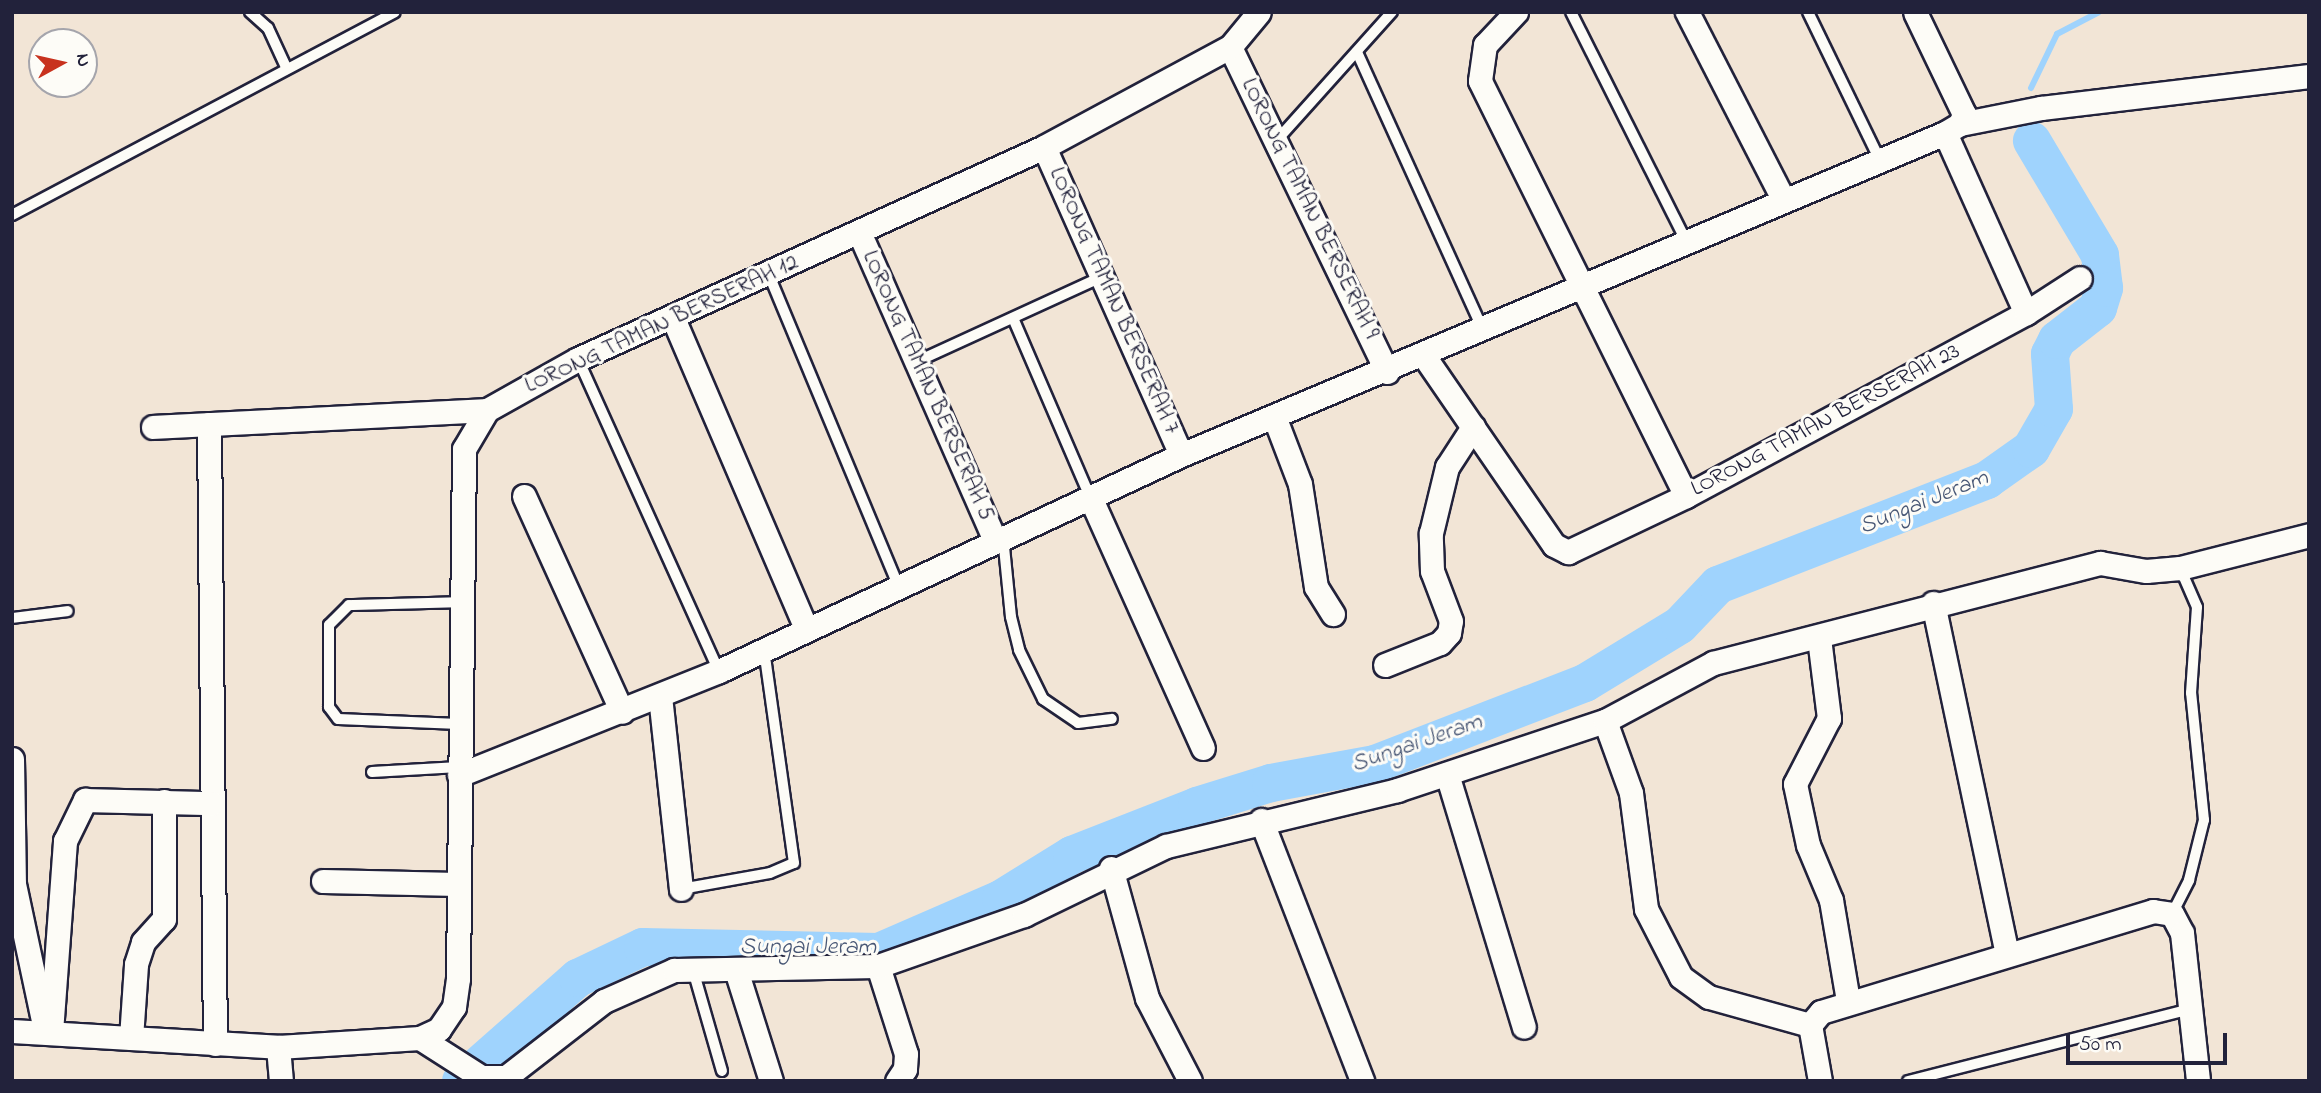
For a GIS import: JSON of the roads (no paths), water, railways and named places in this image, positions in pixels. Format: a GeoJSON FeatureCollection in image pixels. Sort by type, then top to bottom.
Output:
{"type":"FeatureCollection","features":[{"type":"Feature","properties":{"kind":"street","name":"LORONG TAMAN BERSERAH 12"},"geometry":{"type":"LineString","coordinates":[[486,410],[578,359],[769,275],[1044,147],[1230,47],[1259,12]]}},
{"type":"Feature","properties":{"kind":"street"},"geometry":{"type":"LineString","coordinates":[[1516,12],[1485,45],[1480,80],[1686,496]]}},
{"type":"Feature","properties":{"kind":"street"},"geometry":{"type":"LineString","coordinates":[[1687,12],[1783,199]]}},
{"type":"Feature","properties":{"kind":"street"},"geometry":{"type":"LineString","coordinates":[[1915,12],[1961,104],[1952,128],[2026,313]]}},
{"type":"Feature","properties":{"kind":"street","name":"LORONG TAMAN BERSERAH 9"},"geometry":{"type":"LineString","coordinates":[[1230,47],[1387,372]]}},
{"type":"Feature","properties":{"kind":"street"},"geometry":{"type":"LineString","coordinates":[[459,771],[622,712],[719,671],[806,628],[1091,499],[1181,455],[1387,372],[1582,285],[1952,128],[2032,109],[2309,76]]}},
{"type":"Feature","properties":{"kind":"street","name":"LORONG TAMAN BERSERAH 7"},"geometry":{"type":"LineString","coordinates":[[1044,147],[1104,276],[1181,455]]}},
{"type":"Feature","properties":{"kind":"street","name":"LORONG TAMAN BERSERAH 5"},"geometry":{"type":"LineString","coordinates":[[859,232],[999,539]]}},
{"type":"Feature","properties":{"kind":"street","name":"LORONG TAMAN BERSERAH 23"},"geometry":{"type":"LineString","coordinates":[[1472,426],[1554,545],[1567,552],[1686,496],[2026,313],[2080,278]]}},
{"type":"Feature","properties":{"kind":"street"},"geometry":{"type":"LineString","coordinates":[[673,318],[806,628]]}},
{"type":"Feature","properties":{"kind":"street"},"geometry":{"type":"LineString","coordinates":[[1385,665],[1440,643],[1449,633],[1451,621],[1432,571],[1431,533],[1447,467],[1472,426],[1424,356]]}},
{"type":"Feature","properties":{"kind":"street"},"geometry":{"type":"LineString","coordinates":[[153,427],[486,410]]}},
{"type":"Feature","properties":{"kind":"street"},"geometry":{"type":"LineString","coordinates":[[12,1031],[278,1047],[419,1038],[439,1029],[454,1007],[464,449],[486,410]]}},
{"type":"Feature","properties":{"kind":"street"},"geometry":{"type":"LineString","coordinates":[[1274,416],[1300,484],[1316,587],[1333,614]]}},
{"type":"Feature","properties":{"kind":"street"},"geometry":{"type":"LineString","coordinates":[[209,424],[215,1044]]}},
{"type":"Feature","properties":{"kind":"street"},"geometry":{"type":"LineString","coordinates":[[524,496],[622,712]]}},
{"type":"Feature","properties":{"kind":"street"},"geometry":{"type":"LineString","coordinates":[[1091,499],[1203,748]]}},
{"type":"Feature","properties":{"kind":"street"},"geometry":{"type":"LineString","coordinates":[[419,1038],[489,1079],[519,1069],[604,1001],[651,977],[692,970],[878,966],[1024,915],[1111,869],[1166,846],[1447,774],[1605,721],[1713,663],[1819,638],[1933,603],[2100,563],[2146,571],[2180,568],[2309,535]]}},
{"type":"Feature","properties":{"kind":"street"},"geometry":{"type":"LineString","coordinates":[[1933,603],[2007,954]]}},
{"type":"Feature","properties":{"kind":"street"},"geometry":{"type":"LineString","coordinates":[[1819,638],[1829,718],[1824,737],[1799,766],[1795,784],[1808,845],[1831,900],[1848,1000]]}},
{"type":"Feature","properties":{"kind":"street"},"geometry":{"type":"LineString","coordinates":[[660,696],[681,889]]}},
{"type":"Feature","properties":{"kind":"street"},"geometry":{"type":"LineString","coordinates":[[1605,721],[1631,793],[1646,909],[1681,977],[1709,997],[1810,1025]]}},
{"type":"Feature","properties":{"kind":"street"},"geometry":{"type":"LineString","coordinates":[[12,759],[14,884],[48,1032]]}},
{"type":"Feature","properties":{"kind":"street"},"geometry":{"type":"LineString","coordinates":[[1447,774],[1524,1027]]}},
{"type":"Feature","properties":{"kind":"street"},"geometry":{"type":"LineString","coordinates":[[48,1032],[65,841],[74,816],[85,800],[101,796],[212,803]]}},
{"type":"Feature","properties":{"kind":"street"},"geometry":{"type":"LineString","coordinates":[[131,1038],[136,964],[143,942],[164,919],[164,801]]}},
{"type":"Feature","properties":{"kind":"street"},"geometry":{"type":"LineString","coordinates":[[1261,820],[1362,1081]]}},
{"type":"Feature","properties":{"kind":"street"},"geometry":{"type":"LineString","coordinates":[[1111,869],[1147,998],[1191,1081]]}},
{"type":"Feature","properties":{"kind":"street"},"geometry":{"type":"LineString","coordinates":[[323,881],[457,884]]}},
{"type":"Feature","properties":{"kind":"street"},"geometry":{"type":"LineString","coordinates":[[1810,1025],[1821,1012],[1848,1000],[2153,911],[2172,914],[2182,933],[2198,1081]]}},
{"type":"Feature","properties":{"kind":"street"},"geometry":{"type":"LineString","coordinates":[[878,966],[906,1054],[905,1069],[897,1081]]}},
{"type":"Feature","properties":{"kind":"street"},"geometry":{"type":"LineString","coordinates":[[736,970],[771,1081]]}},
{"type":"Feature","properties":{"kind":"street"},"geometry":{"type":"LineString","coordinates":[[1810,1025],[1820,1081]]}},
{"type":"Feature","properties":{"kind":"street"},"geometry":{"type":"LineString","coordinates":[[278,1047],[281,1081]]}},
{"type":"Feature","properties":{"kind":"lane"},"geometry":{"type":"LineString","coordinates":[[250,12],[268,28],[286,66]]}},
{"type":"Feature","properties":{"kind":"lane"},"geometry":{"type":"LineString","coordinates":[[12,215],[38,206],[286,66],[396,12]]}},
{"type":"Feature","properties":{"kind":"lane"},"geometry":{"type":"LineString","coordinates":[[1277,140],[1392,12]]}},
{"type":"Feature","properties":{"kind":"lane"},"geometry":{"type":"LineString","coordinates":[[1571,12],[1686,241]]}},
{"type":"Feature","properties":{"kind":"lane"},"geometry":{"type":"LineString","coordinates":[[1808,12],[1879,158]]}},
{"type":"Feature","properties":{"kind":"lane"},"geometry":{"type":"LineString","coordinates":[[1357,52],[1483,331]]}},
{"type":"Feature","properties":{"kind":"lane"},"geometry":{"type":"LineString","coordinates":[[769,275],[898,585]]}},
{"type":"Feature","properties":{"kind":"lane"},"geometry":{"type":"LineString","coordinates":[[918,361],[1104,276]]}},
{"type":"Feature","properties":{"kind":"lane"},"geometry":{"type":"LineString","coordinates":[[1013,318],[1091,499]]}},
{"type":"Feature","properties":{"kind":"lane"},"geometry":{"type":"LineString","coordinates":[[578,359],[719,671]]}},
{"type":"Feature","properties":{"kind":"lane"},"geometry":{"type":"LineString","coordinates":[[999,539],[1011,617],[1043,699],[1078,723],[1112,719]]}},
{"type":"Feature","properties":{"kind":"lane"},"geometry":{"type":"LineString","coordinates":[[2172,914],[2189,880],[2204,820],[2191,693],[2197,607],[2180,568]]}},
{"type":"Feature","properties":{"kind":"lane"},"geometry":{"type":"LineString","coordinates":[[460,724],[338,719],[329,707],[329,625],[349,605],[461,601]]}},
{"type":"Feature","properties":{"kind":"lane"},"geometry":{"type":"LineString","coordinates":[[12,618],[68,611]]}},
{"type":"Feature","properties":{"kind":"lane"},"geometry":{"type":"LineString","coordinates":[[681,889],[770,873],[794,863],[764,650]]}},
{"type":"Feature","properties":{"kind":"lane"},"geometry":{"type":"LineString","coordinates":[[372,772],[459,771]]}},
{"type":"Feature","properties":{"kind":"lane"},"geometry":{"type":"LineString","coordinates":[[692,970],[722,1071]]}},
{"type":"Feature","properties":{"kind":"lane"},"geometry":{"type":"LineString","coordinates":[[1908,1081],[2190,1009]]}},
{"type":"Feature","properties":{"kind":"waterway","name":"Sungai Jeram"},"geometry":{"type":"LineString","coordinates":[[2031,88],[2057,34],[2099,12]]}},
{"type":"Feature","properties":{"kind":"waterway","name":"Sungai Jeram"},"geometry":{"type":"LineString","coordinates":[[461,1081],[578,978],[643,947],[879,952],[1001,899],[1072,855],[1197,806],[1271,783],[1375,764],[1585,683],[1680,625],[1718,585],[1987,480],[2031,449],[2054,409],[2050,354],[2057,340],[2098,308],[2104,288],[2100,255],[2032,141]]}}]}
